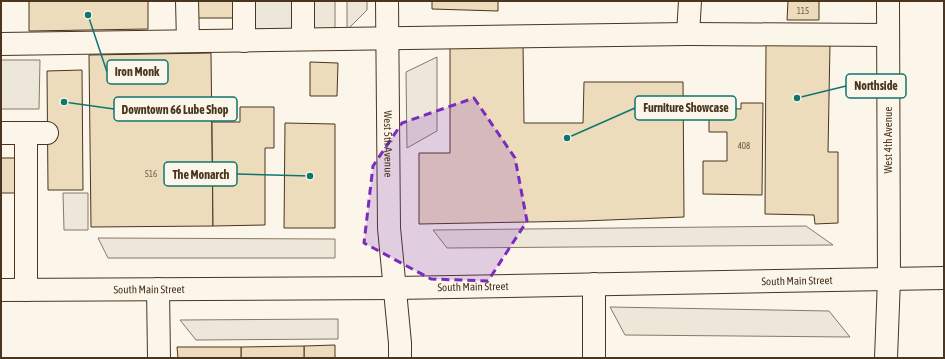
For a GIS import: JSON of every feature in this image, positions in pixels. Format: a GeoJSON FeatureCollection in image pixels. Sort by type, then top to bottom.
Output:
{"type":"FeatureCollection","features":[{"type":"Feature","properties":{"kind":"main road"},"geometry":{"type":"LineString","coordinates":[[187,1],[188,41]]}},
{"type":"Feature","properties":{"kind":"main road"},"geometry":{"type":"LineString","coordinates":[[244,1],[244,40]]}},
{"type":"Feature","properties":{"kind":"main road"},"geometry":{"type":"LineString","coordinates":[[303,1],[303,39]]}},
{"type":"Feature","properties":{"kind":"main road","name":"West 5th Avenue"},"geometry":{"type":"LineString","coordinates":[[387,1],[389,228],[400,343],[400,358]]}},
{"type":"Feature","properties":{"kind":"main road"},"geometry":{"type":"LineString","coordinates":[[688,34],[690,1]]}},
{"type":"Feature","properties":{"kind":"main road","name":"West 4th Avenue"},"geometry":{"type":"LineString","coordinates":[[886,358],[889,279],[888,1]]}},
{"type":"Feature","properties":{"kind":"main road"},"geometry":{"type":"LineString","coordinates":[[1,44],[688,34],[888,35]]}},
{"type":"Feature","properties":{"kind":"main road"},"geometry":{"type":"LineString","coordinates":[[1,133],[47,133]]}},
{"type":"Feature","properties":{"kind":"main road"},"geometry":{"type":"LineString","coordinates":[[26,133],[26,290]]}},
{"type":"Feature","properties":{"kind":"main road","name":"South Main Street"},"geometry":{"type":"LineString","coordinates":[[1,290],[395,288],[944,278]]}},
{"type":"Feature","properties":{"kind":"main road"},"geometry":{"type":"LineString","coordinates":[[594,284],[594,358]]}},
{"type":"Feature","properties":{"kind":"main road"},"geometry":{"type":"LineString","coordinates":[[158,289],[159,358]]}},
{"type":"Feature","properties":{"kind":"highlighted area"},"geometry":{"type":"Polygon","coordinates":[[[474,98],[515,158],[527,221],[488,281],[431,279],[364,243],[373,166],[402,123],[474,98]]]}},
{"type":"Feature","properties":{"kind":"shaded area"},"geometry":{"type":"Polygon","coordinates":[[[245,1],[335,1],[335,30],[246,29],[245,1]]]}},
{"type":"Feature","properties":{"kind":"shaded area"},"geometry":{"type":"Polygon","coordinates":[[[347,1],[367,1],[367,10],[347,30],[347,1]]]}},
{"type":"Feature","properties":{"kind":"shaded area"},"geometry":{"type":"Polygon","coordinates":[[[437,57],[437,131],[407,148],[406,72],[437,57]]]}},
{"type":"Feature","properties":{"kind":"shaded area"},"geometry":{"type":"Polygon","coordinates":[[[1,60],[40,60],[39,109],[1,109],[1,60]]]}},
{"type":"Feature","properties":{"kind":"shaded area"},"geometry":{"type":"Polygon","coordinates":[[[63,193],[88,193],[88,230],[64,230],[63,193]]]}},
{"type":"Feature","properties":{"kind":"shaded area"},"geometry":{"type":"Polygon","coordinates":[[[806,226],[833,245],[447,248],[433,230],[806,226]]]}},
{"type":"Feature","properties":{"kind":"shaded area"},"geometry":{"type":"Polygon","coordinates":[[[98,238],[335,239],[335,258],[108,258],[98,238]]]}},
{"type":"Feature","properties":{"kind":"shaded area"},"geometry":{"type":"Polygon","coordinates":[[[610,307],[829,311],[850,337],[625,335],[610,307]]]}},
{"type":"Feature","properties":{"kind":"shaded area"},"geometry":{"type":"Polygon","coordinates":[[[338,319],[338,339],[196,340],[180,320],[338,319]]]}},
{"type":"Feature","properties":{"kind":"building"},"geometry":{"type":"Polygon","coordinates":[[[29,1],[148,1],[148,29],[29,31],[29,1]]]}},
{"type":"Feature","properties":{"kind":"building"},"geometry":{"type":"Polygon","coordinates":[[[196,1],[237,1],[237,18],[196,18],[196,1]]]}},
{"type":"Feature","properties":{"kind":"building"},"geometry":{"type":"Polygon","coordinates":[[[432,1],[498,1],[498,11],[432,9],[432,1]]]}},
{"type":"Feature","properties":{"kind":"building"},"geometry":{"type":"Polygon","coordinates":[[[788,1],[819,1],[819,20],[787,20],[788,1]]]}},
{"type":"Feature","properties":{"kind":"building"},"geometry":{"type":"Polygon","coordinates":[[[766,42],[830,44],[828,152],[838,152],[838,223],[815,224],[814,215],[765,214],[766,42]]]}},
{"type":"Feature","properties":{"kind":"building"},"geometry":{"type":"Polygon","coordinates":[[[450,43],[523,43],[524,123],[583,123],[584,82],[683,82],[684,217],[583,221],[419,224],[419,153],[450,153],[450,43]]]}},
{"type":"Feature","properties":{"kind":"building"},"geometry":{"type":"Polygon","coordinates":[[[211,53],[213,226],[91,227],[89,55],[211,53]]]}},
{"type":"Feature","properties":{"kind":"building"},"geometry":{"type":"Polygon","coordinates":[[[310,62],[338,63],[337,96],[310,96],[310,62]]]}},
{"type":"Feature","properties":{"kind":"building"},"geometry":{"type":"Polygon","coordinates":[[[82,70],[83,190],[48,190],[47,71],[82,70]]]}},
{"type":"Feature","properties":{"kind":"building"},"geometry":{"type":"Polygon","coordinates":[[[741,103],[763,103],[762,195],[703,194],[703,161],[727,161],[727,132],[709,132],[709,108],[741,109],[741,103]]]}},
{"type":"Feature","properties":{"kind":"building"},"geometry":{"type":"Polygon","coordinates":[[[240,107],[274,107],[274,148],[265,148],[265,225],[213,226],[212,122],[240,122],[240,107]]]}},
{"type":"Feature","properties":{"kind":"building"},"geometry":{"type":"Polygon","coordinates":[[[285,123],[335,124],[335,228],[284,228],[285,123]]]}},
{"type":"Feature","properties":{"kind":"building"},"geometry":{"type":"Polygon","coordinates":[[[1,158],[34,158],[34,193],[1,193],[1,158]]]}},
{"type":"Feature","properties":{"kind":"building"},"geometry":{"type":"Polygon","coordinates":[[[335,345],[335,358],[304,358],[304,346],[335,345]]]}},
{"type":"Feature","properties":{"kind":"building"},"geometry":{"type":"Polygon","coordinates":[[[304,346],[304,358],[241,358],[241,347],[304,346]]]}},
{"type":"Feature","properties":{"kind":"building"},"geometry":{"type":"Polygon","coordinates":[[[177,347],[241,347],[241,358],[178,358],[177,347]]]}},
{"type":"Feature","properties":{"kind":"place","name":"Iron Monk"},"geometry":{"type":"Point","coordinates":[88,15]}},
{"type":"Feature","properties":{"kind":"place","name":"Northside"},"geometry":{"type":"Point","coordinates":[797,98]}},
{"type":"Feature","properties":{"kind":"place","name":"Downtown 66 Lube Shop"},"geometry":{"type":"Point","coordinates":[64,102]}},
{"type":"Feature","properties":{"kind":"place","name":"Furniture Showcase"},"geometry":{"type":"Point","coordinates":[567,138]}},
{"type":"Feature","properties":{"kind":"place","name":"The Monarch"},"geometry":{"type":"Point","coordinates":[310,176]}}]}
